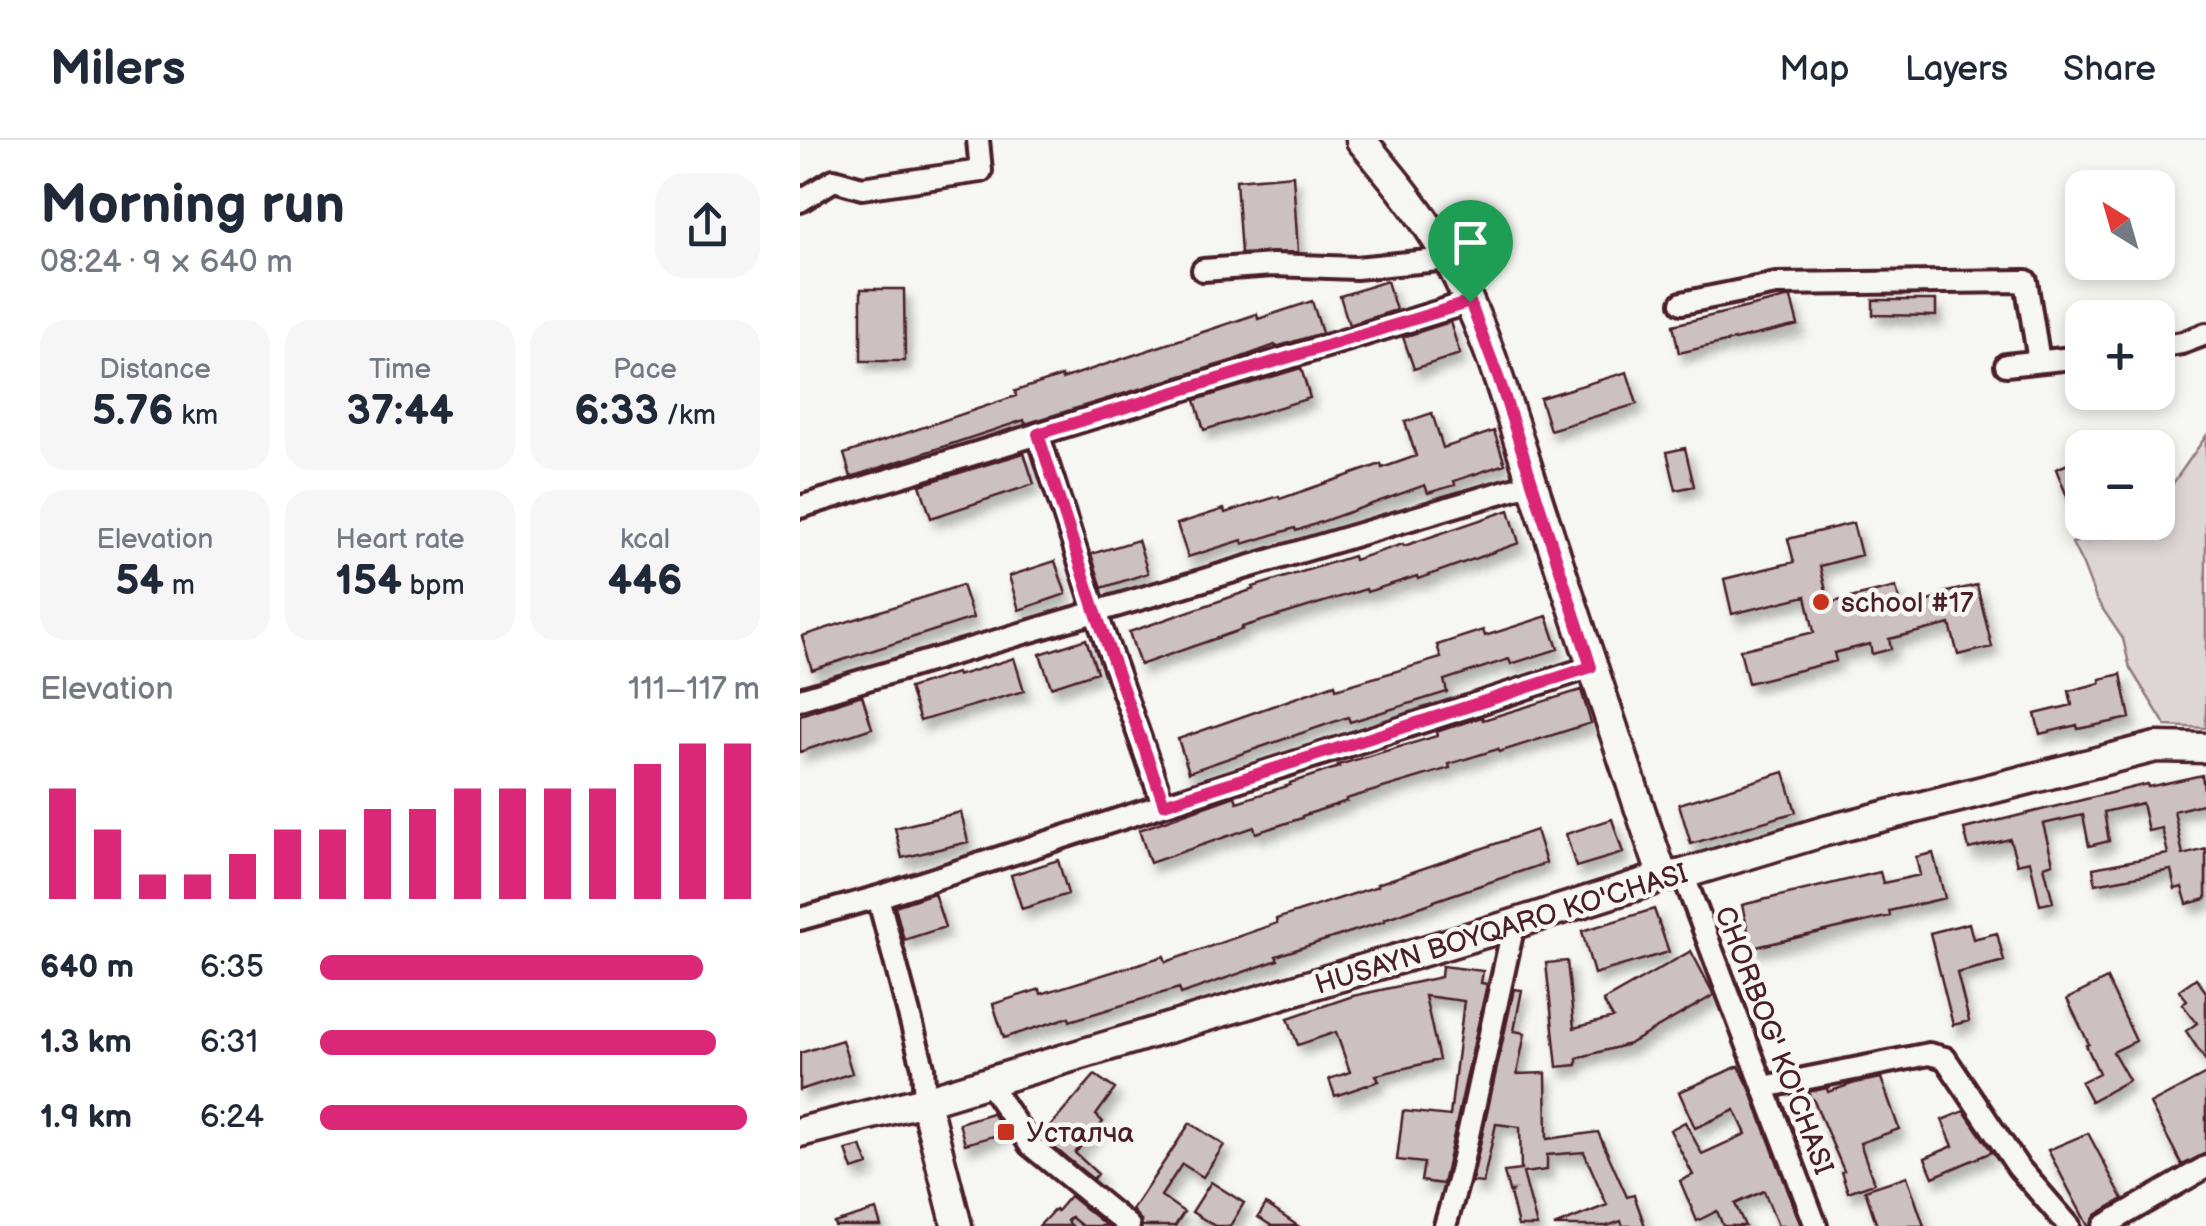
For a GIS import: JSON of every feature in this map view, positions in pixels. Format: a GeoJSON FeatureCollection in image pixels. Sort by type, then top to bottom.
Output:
{"type":"FeatureCollection","features":[{"type":"Feature","properties":{"kind":"main road"},"geometry":{"type":"LineString","coordinates":[[1361,140],[1418,208],[1470,302],[1501,385],[1591,667],[1673,875]]}},
{"type":"Feature","properties":{"kind":"main road","name":"HUSAYN BOYQARO KO'CHASI"},"geometry":{"type":"LineString","coordinates":[[800,1132],[924,1101],[1825,831],[2156,747],[2206,748]]}},
{"type":"Feature","properties":{"kind":"main road"},"geometry":{"type":"LineString","coordinates":[[924,1101],[958,1226]]}},
{"type":"Feature","properties":{"kind":"street"},"geometry":{"type":"LineString","coordinates":[[800,202],[834,180],[862,188],[981,170],[978,140]]}},
{"type":"Feature","properties":{"kind":"street"},"geometry":{"type":"LineString","coordinates":[[1203,270],[1272,264],[1356,268],[1449,259]]}},
{"type":"Feature","properties":{"kind":"street"},"geometry":{"type":"LineString","coordinates":[[1682,303],[1776,284],[2026,280],[2039,362]]}},
{"type":"Feature","properties":{"kind":"street"},"geometry":{"type":"LineString","coordinates":[[800,507],[1470,302]]}},
{"type":"Feature","properties":{"kind":"street"},"geometry":{"type":"LineString","coordinates":[[2175,344],[2206,334]]}},
{"type":"Feature","properties":{"kind":"street"},"geometry":{"type":"LineString","coordinates":[[2006,365],[2065,359]]}},
{"type":"Feature","properties":{"kind":"street"},"geometry":{"type":"LineString","coordinates":[[1038,434],[1164,804]]}},
{"type":"Feature","properties":{"kind":"street"},"geometry":{"type":"LineString","coordinates":[[800,699],[1533,484]]}},
{"type":"Feature","properties":{"kind":"street"},"geometry":{"type":"LineString","coordinates":[[800,919],[1591,667]]}},
{"type":"Feature","properties":{"kind":"street","name":"СHORBOG' KO'CHASI"},"geometry":{"type":"LineString","coordinates":[[1673,875],[1764,1087],[1816,1226]]}},
{"type":"Feature","properties":{"kind":"street"},"geometry":{"type":"LineString","coordinates":[[878,897],[923,1067],[924,1101]]}},
{"type":"Feature","properties":{"kind":"street"},"geometry":{"type":"LineString","coordinates":[[1445,1226],[1514,924]]}},
{"type":"Feature","properties":{"kind":"street"},"geometry":{"type":"LineString","coordinates":[[1764,1087],[1929,1054],[1944,1058],[2018,1167],[2069,1226]]}},
{"type":"Feature","properties":{"kind":"street"},"geometry":{"type":"LineString","coordinates":[[988,1082],[1030,1145],[1129,1226]]}},
{"type":"Feature","properties":{"kind":"street"},"geometry":{"type":"LineString","coordinates":[[2104,1226],[2206,1167]]}},
{"type":"Feature","properties":{"kind":"shaded area"},"geometry":{"type":"Polygon","coordinates":[[[2206,436],[2206,728],[2166,726],[2130,668],[2123,639],[2096,599],[2072,543],[2175,540],[2175,480],[2206,436]]]}},
{"type":"Feature","properties":{"kind":"building"},"geometry":{"type":"Polygon","coordinates":[[[1293,175],[1298,252],[1241,254],[1236,180],[1293,175]]]}},
{"type":"Feature","properties":{"kind":"building"},"geometry":{"type":"Polygon","coordinates":[[[1387,281],[1396,310],[1349,325],[1340,296],[1387,281]]]}},
{"type":"Feature","properties":{"kind":"building"},"geometry":{"type":"Polygon","coordinates":[[[861,289],[904,289],[905,361],[861,361],[861,289]]]}},
{"type":"Feature","properties":{"kind":"building"},"geometry":{"type":"Polygon","coordinates":[[[1791,298],[1798,325],[1679,353],[1673,325],[1791,298]]]}},
{"type":"Feature","properties":{"kind":"building"},"geometry":{"type":"Polygon","coordinates":[[[1873,300],[1936,300],[1936,316],[1873,315],[1873,300]]]}},
{"type":"Feature","properties":{"kind":"building"},"geometry":{"type":"Polygon","coordinates":[[[1312,301],[1322,333],[1025,424],[1024,420],[851,477],[844,454],[1016,396],[1015,391],[1257,314],[1258,319],[1312,301]]]}},
{"type":"Feature","properties":{"kind":"building"},"geometry":{"type":"Polygon","coordinates":[[[1450,322],[1460,354],[1414,369],[1403,337],[1450,322]]]}},
{"type":"Feature","properties":{"kind":"building"},"geometry":{"type":"Polygon","coordinates":[[[1301,368],[1310,398],[1204,430],[1195,400],[1301,368]]]}},
{"type":"Feature","properties":{"kind":"building"},"geometry":{"type":"Polygon","coordinates":[[[1627,372],[1637,404],[1550,430],[1540,398],[1627,372]]]}},
{"type":"Feature","properties":{"kind":"building"},"geometry":{"type":"Polygon","coordinates":[[[1432,413],[1443,448],[1494,431],[1505,464],[1428,493],[1425,485],[1296,531],[1295,528],[1243,544],[1242,540],[1188,557],[1177,524],[1224,509],[1225,513],[1279,496],[1280,499],[1416,456],[1405,422],[1432,413]]]}},
{"type":"Feature","properties":{"kind":"building"},"geometry":{"type":"Polygon","coordinates":[[[1685,448],[1694,486],[1676,490],[1667,452],[1685,448]]]}},
{"type":"Feature","properties":{"kind":"building"},"geometry":{"type":"Polygon","coordinates":[[[1024,453],[1034,484],[931,518],[920,485],[1024,453]]]}},
{"type":"Feature","properties":{"kind":"building"},"geometry":{"type":"Polygon","coordinates":[[[2065,465],[2065,492],[2056,469],[2065,465]]]}},
{"type":"Feature","properties":{"kind":"building"},"geometry":{"type":"Polygon","coordinates":[[[1509,510],[1519,543],[1418,579],[1417,576],[1367,592],[1366,589],[1242,627],[1140,665],[1129,632],[1253,587],[1353,556],[1354,560],[1404,546],[1509,510]]]}},
{"type":"Feature","properties":{"kind":"building"},"geometry":{"type":"Polygon","coordinates":[[[1853,523],[1861,555],[1820,566],[1829,603],[1896,587],[1901,608],[1977,585],[1992,647],[1958,655],[1950,624],[1889,639],[1891,649],[1872,654],[1870,644],[1834,653],[1836,661],[1748,683],[1740,650],[1814,632],[1806,596],[1732,614],[1724,579],[1794,562],[1788,539],[1853,523]]]}},
{"type":"Feature","properties":{"kind":"building"},"geometry":{"type":"Polygon","coordinates":[[[1138,540],[1148,573],[1102,588],[1091,554],[1138,540]]]}},
{"type":"Feature","properties":{"kind":"building"},"geometry":{"type":"Polygon","coordinates":[[[1055,561],[1066,594],[1019,610],[1009,576],[1055,561]]]}},
{"type":"Feature","properties":{"kind":"building"},"geometry":{"type":"Polygon","coordinates":[[[962,585],[973,618],[812,670],[802,636],[962,585]]]}},
{"type":"Feature","properties":{"kind":"building"},"geometry":{"type":"Polygon","coordinates":[[[1547,616],[1558,649],[1511,664],[1509,659],[1444,680],[1447,692],[1350,722],[1348,717],[1189,772],[1178,739],[1335,684],[1336,689],[1441,658],[1437,645],[1483,630],[1485,636],[1547,616]]]}},
{"type":"Feature","properties":{"kind":"building"},"geometry":{"type":"Polygon","coordinates":[[[1086,639],[1097,672],[1051,687],[1040,654],[1086,639]]]}},
{"type":"Feature","properties":{"kind":"building"},"geometry":{"type":"Polygon","coordinates":[[[1014,658],[1024,691],[920,721],[909,688],[1014,658]]]}},
{"type":"Feature","properties":{"kind":"building"},"geometry":{"type":"Polygon","coordinates":[[[2121,674],[2130,718],[2040,734],[2035,714],[2072,705],[2069,691],[2121,674]]]}},
{"type":"Feature","properties":{"kind":"building"},"geometry":{"type":"Polygon","coordinates":[[[1581,690],[1591,723],[1449,764],[1450,768],[1346,799],[1302,818],[1256,833],[1254,827],[1150,863],[1139,830],[1235,796],[1237,802],[1290,785],[1482,717],[1483,720],[1581,690]]]}},
{"type":"Feature","properties":{"kind":"building"},"geometry":{"type":"Polygon","coordinates":[[[862,695],[872,728],[800,752],[800,715],[862,695]]]}},
{"type":"Feature","properties":{"kind":"building"},"geometry":{"type":"Polygon","coordinates":[[[1784,772],[1796,812],[1691,844],[1679,804],[1784,772]]]}},
{"type":"Feature","properties":{"kind":"building"},"geometry":{"type":"Polygon","coordinates":[[[2202,775],[2206,803],[2174,811],[2183,855],[2206,849],[2206,899],[2187,904],[2182,887],[2175,889],[2171,870],[2095,884],[2093,868],[2168,854],[2162,828],[2148,831],[2142,803],[2104,812],[2109,841],[2089,846],[2083,815],[2043,824],[2053,863],[2044,866],[2053,902],[2040,905],[2030,861],[2017,864],[2010,839],[1969,849],[1964,829],[2147,784],[2148,787],[2202,775]]]}},
{"type":"Feature","properties":{"kind":"building"},"geometry":{"type":"Polygon","coordinates":[[[961,812],[968,842],[902,858],[895,828],[961,812]]]}},
{"type":"Feature","properties":{"kind":"building"},"geometry":{"type":"Polygon","coordinates":[[[1612,819],[1623,853],[1576,867],[1566,834],[1612,819]]]}},
{"type":"Feature","properties":{"kind":"building"},"geometry":{"type":"Polygon","coordinates":[[[1536,830],[1546,863],[1276,956],[1278,960],[1181,994],[1179,988],[1004,1038],[993,1004],[1040,989],[1041,994],[1164,956],[1166,962],[1277,923],[1276,919],[1536,830]]]}},
{"type":"Feature","properties":{"kind":"building"},"geometry":{"type":"Polygon","coordinates":[[[1933,853],[1945,898],[1889,911],[1890,916],[1752,948],[1742,905],[1880,872],[1883,883],[1920,875],[1916,857],[1933,853]]]}},
{"type":"Feature","properties":{"kind":"building"},"geometry":{"type":"Polygon","coordinates":[[[1058,860],[1068,894],[1022,909],[1011,875],[1058,860]]]}},
{"type":"Feature","properties":{"kind":"building"},"geometry":{"type":"Polygon","coordinates":[[[934,893],[945,927],[904,940],[895,906],[934,893]]]}},
{"type":"Feature","properties":{"kind":"building"},"geometry":{"type":"Polygon","coordinates":[[[1654,909],[1669,952],[1594,974],[1582,931],[1654,909]]]}},
{"type":"Feature","properties":{"kind":"building"},"geometry":{"type":"Polygon","coordinates":[[[1969,923],[1973,939],[1997,933],[2004,961],[1957,973],[1969,1021],[1953,1025],[1930,933],[1969,923]]]}},
{"type":"Feature","properties":{"kind":"building"},"geometry":{"type":"Polygon","coordinates":[[[1691,951],[1714,995],[1629,1044],[1577,1058],[1577,1065],[1557,1067],[1546,963],[1567,961],[1574,1028],[1613,1018],[1603,1001],[1691,951]]]}},
{"type":"Feature","properties":{"kind":"building"},"geometry":{"type":"Polygon","coordinates":[[[1442,966],[1483,971],[1481,983],[1487,984],[1443,1184],[1421,1181],[1424,1163],[1397,1160],[1403,1111],[1450,1116],[1464,1001],[1425,996],[1439,1060],[1376,1075],[1379,1081],[1335,1096],[1329,1079],[1350,1072],[1336,1032],[1298,1045],[1288,1018],[1353,996],[1441,977],[1442,966]]]}},
{"type":"Feature","properties":{"kind":"building"},"geometry":{"type":"Polygon","coordinates":[[[2196,978],[2206,992],[2206,1061],[2186,1031],[2197,1023],[2182,1004],[2187,1000],[2179,990],[2196,978]]]}},
{"type":"Feature","properties":{"kind":"building"},"geometry":{"type":"Polygon","coordinates":[[[2107,979],[2136,1041],[2113,1052],[2129,1080],[2091,1101],[2081,1082],[2099,1073],[2067,999],[2107,979]]]}},
{"type":"Feature","properties":{"kind":"building"},"geometry":{"type":"Polygon","coordinates":[[[1514,989],[1522,990],[1514,1031],[1525,1033],[1517,1074],[1546,1073],[1547,1139],[1598,1132],[1627,1197],[1634,1195],[1645,1226],[1623,1226],[1621,1221],[1607,1226],[1554,1226],[1607,1205],[1584,1152],[1547,1155],[1547,1170],[1523,1173],[1537,1226],[1518,1226],[1510,1193],[1513,1191],[1509,1191],[1504,1172],[1521,1170],[1520,1127],[1496,1124],[1483,1183],[1472,1182],[1514,989]]]}},
{"type":"Feature","properties":{"kind":"building"},"geometry":{"type":"Polygon","coordinates":[[[842,1040],[852,1073],[800,1090],[800,1053],[842,1040]]]}},
{"type":"Feature","properties":{"kind":"building"},"geometry":{"type":"Polygon","coordinates":[[[1739,1066],[1801,1226],[1778,1226],[1764,1191],[1735,1204],[1745,1226],[1723,1226],[1717,1211],[1697,1221],[1680,1181],[1693,1175],[1670,1130],[1685,1122],[1702,1154],[1746,1134],[1735,1110],[1695,1128],[1679,1092],[1739,1066]]]}},
{"type":"Feature","properties":{"kind":"building"},"geometry":{"type":"Polygon","coordinates":[[[2206,1074],[2206,1153],[2182,1165],[2150,1104],[2206,1074]]]}},
{"type":"Feature","properties":{"kind":"building"},"geometry":{"type":"Polygon","coordinates":[[[1095,1075],[1115,1089],[1096,1115],[1103,1122],[1075,1153],[1098,1174],[1093,1179],[1041,1137],[1095,1075]]]}},
{"type":"Feature","properties":{"kind":"building"},"geometry":{"type":"Polygon","coordinates":[[[1881,1078],[1899,1129],[1860,1143],[1874,1183],[1848,1192],[1841,1172],[1844,1171],[1808,1092],[1827,1088],[1828,1092],[1881,1078]]]}},
{"type":"Feature","properties":{"kind":"building"},"geometry":{"type":"Polygon","coordinates":[[[1964,1111],[1992,1152],[1933,1177],[1925,1158],[1953,1146],[1942,1120],[1964,1111]]]}},
{"type":"Feature","properties":{"kind":"building"},"geometry":{"type":"Polygon","coordinates":[[[992,1113],[1005,1133],[965,1144],[959,1123],[992,1113]]]}},
{"type":"Feature","properties":{"kind":"building"},"geometry":{"type":"Polygon","coordinates":[[[1190,1123],[1224,1145],[1203,1177],[1182,1164],[1161,1196],[1184,1212],[1175,1226],[1142,1226],[1132,1210],[1190,1123]]]}},
{"type":"Feature","properties":{"kind":"building"},"geometry":{"type":"Polygon","coordinates":[[[2088,1133],[2123,1199],[2096,1215],[2090,1226],[2048,1150],[2088,1133]]]}},
{"type":"Feature","properties":{"kind":"building"},"geometry":{"type":"Polygon","coordinates":[[[861,1146],[868,1165],[853,1170],[846,1150],[861,1146]]]}},
{"type":"Feature","properties":{"kind":"building"},"geometry":{"type":"Polygon","coordinates":[[[1907,1176],[1924,1226],[1877,1226],[1865,1190],[1907,1176]]]}},
{"type":"Feature","properties":{"kind":"building"},"geometry":{"type":"Polygon","coordinates":[[[1211,1182],[1244,1203],[1230,1226],[1215,1226],[1192,1212],[1211,1182]]]}},
{"type":"Feature","properties":{"kind":"building"},"geometry":{"type":"Polygon","coordinates":[[[1070,1196],[1107,1226],[1082,1226],[1071,1217],[1067,1221],[1072,1226],[1039,1226],[1070,1196]]]}},
{"type":"Feature","properties":{"kind":"building"},"geometry":{"type":"Polygon","coordinates":[[[1266,1204],[1298,1226],[1272,1226],[1258,1217],[1266,1204]]]}},
{"type":"Feature","properties":{"kind":"building"},"geometry":{"type":"Polygon","coordinates":[[[876,1210],[881,1226],[835,1226],[834,1223],[876,1210]]]}},
{"type":"Feature","properties":{"kind":"place","name":"school #17"},"geometry":{"type":"Point","coordinates":[1821,602]}},
{"type":"Feature","properties":{"kind":"place","name":"Усталча"},"geometry":{"type":"Point","coordinates":[1006,1132]}},
{"type":"Feature","properties":{"kind":"route"},"geometry":{"type":"LineString","coordinates":[[1470,302],[1501,385],[1591,667],[1164,804],[1038,434],[1470,302]]}}]}
